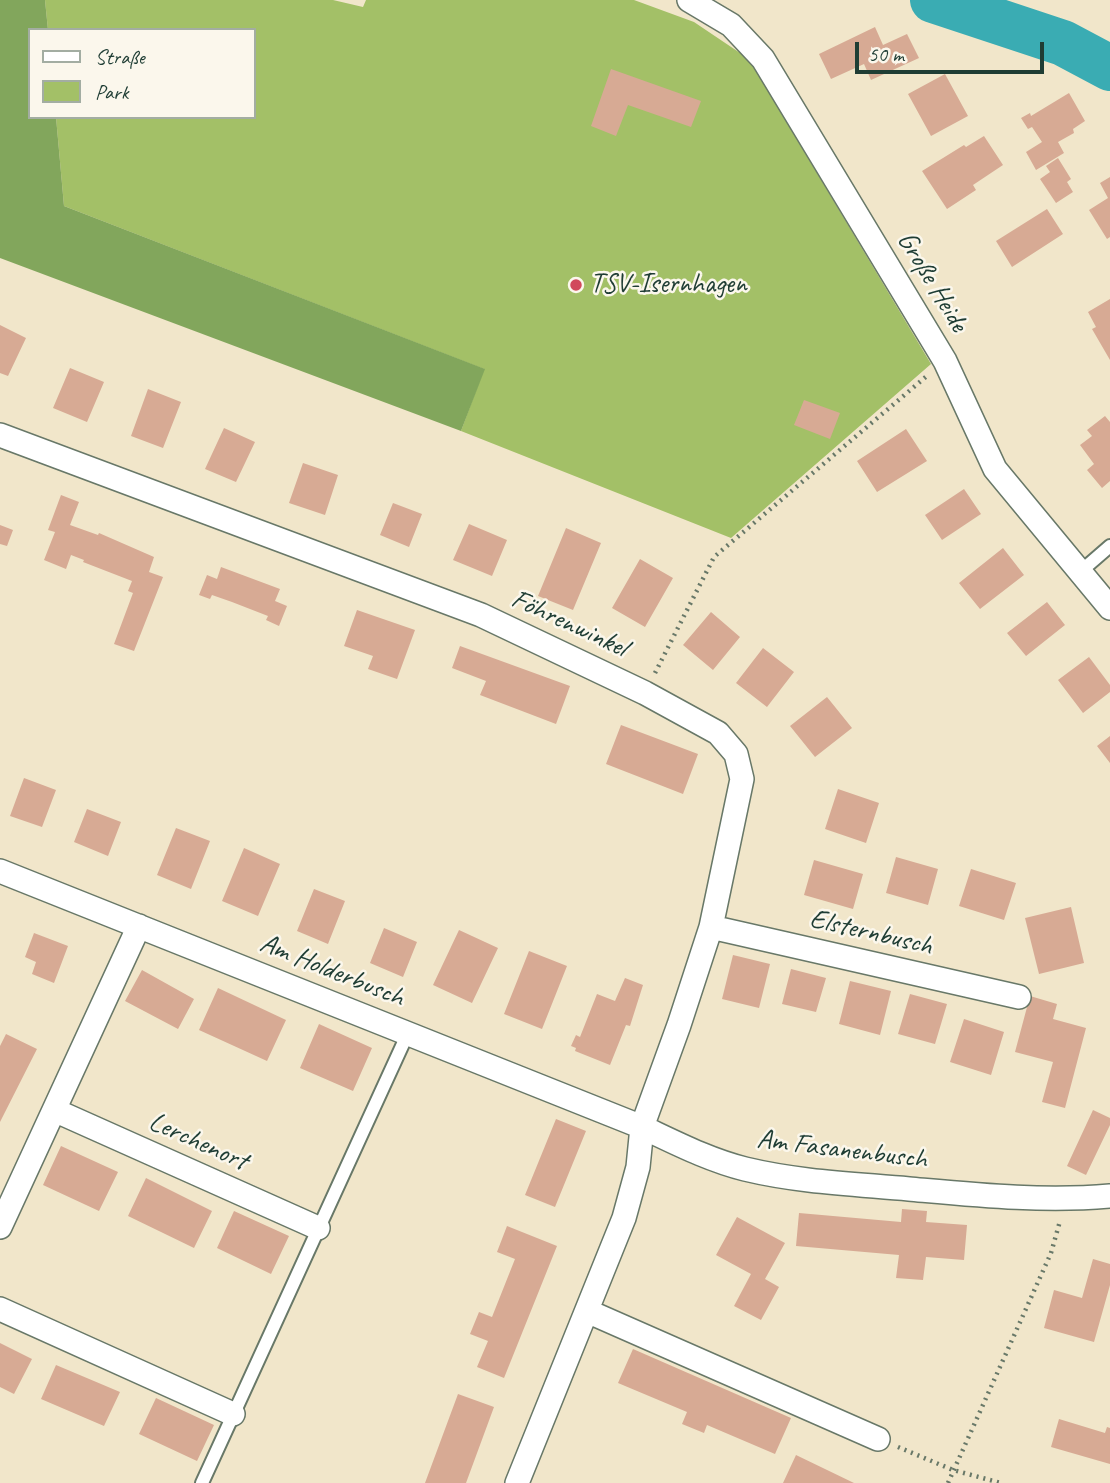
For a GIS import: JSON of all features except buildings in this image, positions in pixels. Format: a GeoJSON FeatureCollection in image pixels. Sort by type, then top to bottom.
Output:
{"type":"FeatureCollection","features":[{"type":"Feature","properties":{"kind":"street","name":"Große Heide"},"geometry":{"type":"LineString","coordinates":[[690,0],[731,25],[762,59],[945,361],[995,468],[1110,608]]}},
{"type":"Feature","properties":{"kind":"street","name":"Föhrenwinkel"},"geometry":{"type":"LineString","coordinates":[[0,435],[481,615],[645,693],[718,733],[736,754],[742,779],[710,928],[680,1026],[642,1127]]}},
{"type":"Feature","properties":{"kind":"street","name":"Am Holderbusch"},"geometry":{"type":"LineString","coordinates":[[0,870],[642,1127]]}},
{"type":"Feature","properties":{"kind":"street"},"geometry":{"type":"LineString","coordinates":[[0,1227],[139,926]]}},
{"type":"Feature","properties":{"kind":"street","name":"Elsternbusch"},"geometry":{"type":"LineString","coordinates":[[710,928],[1019,997]]}},
{"type":"Feature","properties":{"kind":"street","name":"Lerchenort"},"geometry":{"type":"LineString","coordinates":[[54,1110],[318,1228]]}},
{"type":"Feature","properties":{"kind":"street"},"geometry":{"type":"LineString","coordinates":[[517,1483],[624,1218],[638,1167],[642,1127]]}},
{"type":"Feature","properties":{"kind":"street","name":"Am Fasanenbusch"},"geometry":{"type":"LineString","coordinates":[[642,1127],[698,1153],[745,1169],[803,1179],[1066,1200],[1110,1196]]}},
{"type":"Feature","properties":{"kind":"street"},"geometry":{"type":"LineString","coordinates":[[0,1309],[233,1414]]}},
{"type":"Feature","properties":{"kind":"street"},"geometry":{"type":"LineString","coordinates":[[587,1311],[878,1439]]}},
{"type":"Feature","properties":{"kind":"lane"},"geometry":{"type":"LineString","coordinates":[[1080,572],[1110,547]]}},
{"type":"Feature","properties":{"kind":"lane"},"geometry":{"type":"LineString","coordinates":[[202,1483],[408,1033]]}},
{"type":"Feature","properties":{"kind":"path"},"geometry":{"type":"LineString","coordinates":[[645,693],[714,557],[945,361]]}},
{"type":"Feature","properties":{"kind":"path"},"geometry":{"type":"LineString","coordinates":[[948,1483],[1051,1254],[1066,1200]]}},
{"type":"Feature","properties":{"kind":"path"},"geometry":{"type":"LineString","coordinates":[[878,1439],[953,1470],[1001,1483]]}},
{"type":"Feature","properties":{"kind":"green space"},"geometry":{"type":"Polygon","coordinates":[[[0,0],[45,0],[48,28],[28,28],[28,119],[56,119],[64,206],[485,369],[461,431],[0,258],[0,0]]]}},
{"type":"Feature","properties":{"kind":"green space","name":"TSV-Isernhagen"},"geometry":{"type":"Polygon","coordinates":[[[45,0],[333,0],[363,7],[366,0],[634,0],[694,22],[749,59],[931,364],[731,538],[461,431],[484,369],[64,206],[56,119],[256,119],[256,28],[48,28],[45,0]]]}},
{"type":"Feature","properties":{"kind":"waterway"},"geometry":{"type":"LineString","coordinates":[[933,0],[1063,43],[1110,68]]}},
{"type":"Feature","properties":{"kind":"place","name":"TSV-Isernhagen"},"geometry":{"type":"Point","coordinates":[576,285]}}]}
